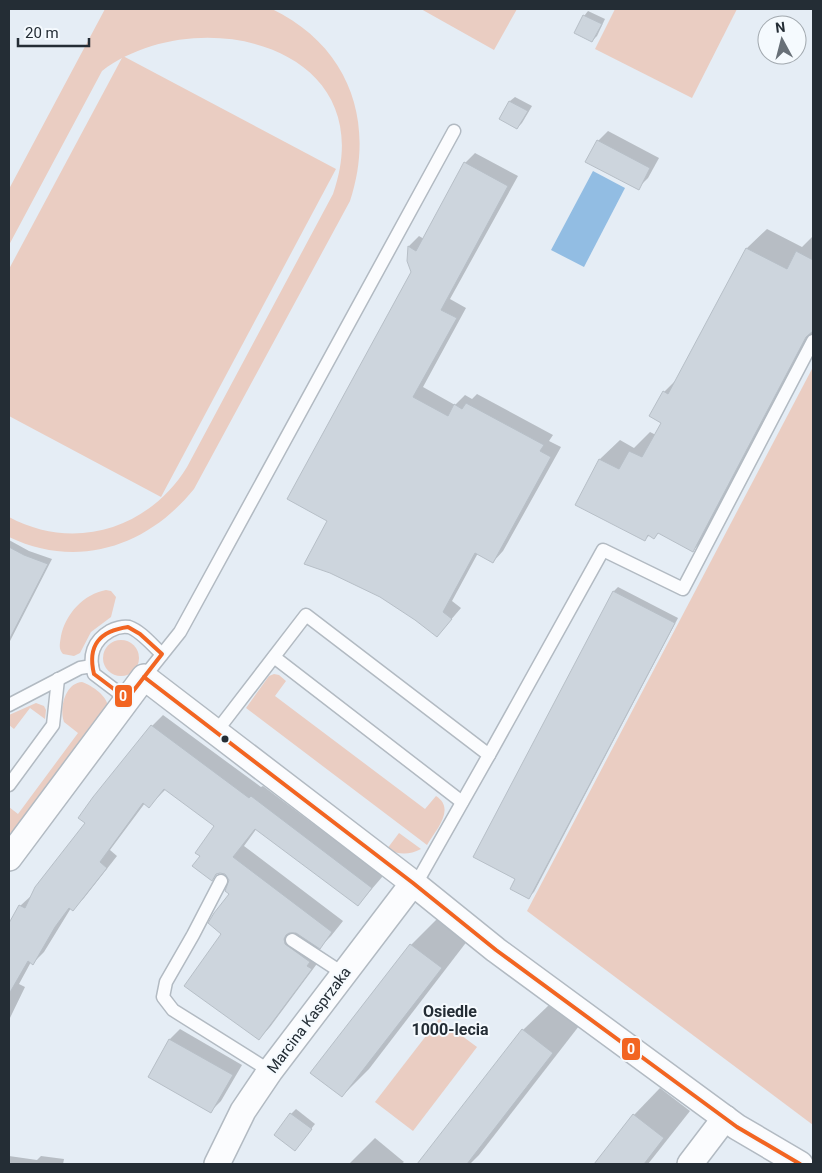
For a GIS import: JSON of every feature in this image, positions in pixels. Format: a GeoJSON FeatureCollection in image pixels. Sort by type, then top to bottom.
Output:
{"type":"FeatureCollection","features":[{"type":"Feature","properties":{"kind":"street"},"geometry":{"type":"LineString","coordinates":[[9,858],[144,677],[414,883],[496,950],[724,1118],[800,1164]]}},
{"type":"Feature","properties":{"kind":"street","name":"Marcina Kasprzaka"},"geometry":{"type":"LineString","coordinates":[[217,1164],[243,1111],[270,1071],[414,883]]}},
{"type":"Feature","properties":{"kind":"street"},"geometry":{"type":"LineString","coordinates":[[690,1164],[724,1118]]}},
{"type":"Feature","properties":{"kind":"lane"},"geometry":{"type":"LineString","coordinates":[[144,677],[180,632],[454,131]]}},
{"type":"Feature","properties":{"kind":"lane"},"geometry":{"type":"LineString","coordinates":[[414,883],[489,755],[603,550],[683,589],[813,341]]}},
{"type":"Feature","properties":{"kind":"lane"},"geometry":{"type":"LineString","coordinates":[[216,732],[306,615],[489,755]]}},
{"type":"Feature","properties":{"kind":"lane"},"geometry":{"type":"LineString","coordinates":[[127,699],[94,674],[91,657],[99,639],[114,629],[128,627],[140,634],[162,654]]}},
{"type":"Feature","properties":{"kind":"lane"},"geometry":{"type":"LineString","coordinates":[[274,657],[462,802]]}},
{"type":"Feature","properties":{"kind":"lane"},"geometry":{"type":"LineString","coordinates":[[9,705],[80,668],[92,666]]}},
{"type":"Feature","properties":{"kind":"lane"},"geometry":{"type":"LineString","coordinates":[[9,785],[53,725],[58,679]]}},
{"type":"Feature","properties":{"kind":"lane"},"geometry":{"type":"LineString","coordinates":[[221,881],[166,982],[163,997],[172,1010],[270,1071]]}},
{"type":"Feature","properties":{"kind":"lane"},"geometry":{"type":"LineString","coordinates":[[292,940],[344,974]]}},
{"type":"Feature","properties":{"kind":"shaded area"},"geometry":{"type":"Polygon","coordinates":[[[105,9],[272,9],[299,25],[320,44],[337,65],[350,89],[357,115],[360,143],[357,172],[350,201],[194,489],[176,509],[155,525],[133,538],[110,547],[86,551],[61,551],[35,547],[9,537],[9,517],[34,527],[59,533],[84,533],[108,528],[131,519],[152,506],[171,488],[187,467],[333,194],[342,143],[332,102],[308,70],[272,50],[230,39],[185,39],[141,50],[102,71],[9,245],[9,189],[105,9]]]}},
{"type":"Feature","properties":{"kind":"shaded area"},"geometry":{"type":"Polygon","coordinates":[[[421,9],[517,9],[494,50],[421,9]]]}},
{"type":"Feature","properties":{"kind":"shaded area"},"geometry":{"type":"Polygon","coordinates":[[[615,9],[737,9],[692,98],[595,49],[615,9]]]}},
{"type":"Feature","properties":{"kind":"shaded area"},"geometry":{"type":"Polygon","coordinates":[[[123,56],[336,169],[161,497],[9,416],[9,269],[123,56]]]}},
{"type":"Feature","properties":{"kind":"shaded area"},"geometry":{"type":"Polygon","coordinates":[[[813,367],[813,1125],[527,911],[813,367]]]}},
{"type":"Feature","properties":{"kind":"shaded area"},"geometry":{"type":"Polygon","coordinates":[[[106,590],[111,591],[116,597],[111,617],[91,632],[80,653],[74,656],[63,654],[60,648],[61,636],[63,628],[72,612],[83,600],[106,590]]]}},
{"type":"Feature","properties":{"kind":"shaded area"},"geometry":{"type":"Polygon","coordinates":[[[121,640],[134,645],[139,658],[134,671],[121,676],[108,671],[103,658],[108,645],[121,640]]]}},
{"type":"Feature","properties":{"kind":"shaded area"},"geometry":{"type":"Polygon","coordinates":[[[279,675],[286,681],[275,696],[425,809],[436,796],[442,801],[444,813],[442,820],[427,845],[246,708],[269,676],[279,675]]]}},
{"type":"Feature","properties":{"kind":"shaded area"},"geometry":{"type":"Polygon","coordinates":[[[82,682],[91,686],[103,696],[108,709],[13,834],[9,832],[9,807],[18,814],[78,733],[64,722],[62,710],[65,698],[71,687],[76,683],[82,682]]]}},
{"type":"Feature","properties":{"kind":"shaded area"},"geometry":{"type":"Polygon","coordinates":[[[36,703],[44,706],[46,710],[45,719],[30,708],[14,729],[9,725],[9,715],[36,703]]]}},
{"type":"Feature","properties":{"kind":"shaded area"},"geometry":{"type":"Polygon","coordinates":[[[399,833],[421,849],[404,854],[387,849],[399,833]]]}},
{"type":"Feature","properties":{"kind":"shaded area"},"geometry":{"type":"Polygon","coordinates":[[[439,1019],[477,1047],[413,1131],[375,1102],[439,1019]]]}},
{"type":"Feature","properties":{"kind":"water"},"geometry":{"type":"Polygon","coordinates":[[[593,171],[625,188],[584,267],[551,250],[593,171]]]}},
{"type":"Feature","properties":{"kind":"building"},"geometry":{"type":"Polygon","coordinates":[[[583,15],[602,24],[592,42],[574,33],[583,15]]]}},
{"type":"Feature","properties":{"kind":"building"},"geometry":{"type":"Polygon","coordinates":[[[509,101],[528,111],[517,129],[499,119],[509,101]]]}},
{"type":"Feature","properties":{"kind":"building"},"geometry":{"type":"Polygon","coordinates":[[[597,140],[650,168],[639,190],[585,162],[597,140]]]}},
{"type":"Feature","properties":{"kind":"building"},"geometry":{"type":"Polygon","coordinates":[[[464,162],[508,186],[441,310],[457,318],[413,397],[448,416],[454,404],[462,409],[466,403],[544,445],[540,451],[551,457],[493,563],[475,553],[443,612],[452,619],[437,637],[380,597],[330,573],[304,564],[327,521],[287,499],[411,272],[407,261],[408,246],[416,251],[464,162]]]}},
{"type":"Feature","properties":{"kind":"building"},"geometry":{"type":"Polygon","coordinates":[[[746,248],[787,269],[796,251],[813,260],[813,331],[806,337],[693,552],[658,533],[654,539],[648,535],[645,541],[575,505],[599,459],[619,469],[629,451],[642,457],[661,423],[649,416],[663,391],[668,394],[746,248]]]}},
{"type":"Feature","properties":{"kind":"building"},"geometry":{"type":"Polygon","coordinates":[[[9,547],[48,564],[9,640],[9,547]]]}},
{"type":"Feature","properties":{"kind":"building"},"geometry":{"type":"Polygon","coordinates":[[[613,591],[675,623],[529,899],[510,889],[515,879],[473,857],[613,591]]]}},
{"type":"Feature","properties":{"kind":"building"},"geometry":{"type":"Polygon","coordinates":[[[151,725],[249,798],[251,796],[372,888],[358,906],[255,829],[233,857],[332,932],[320,949],[296,933],[286,935],[284,939],[285,944],[310,962],[307,966],[312,969],[259,1040],[184,986],[221,934],[208,923],[229,894],[225,891],[229,880],[225,874],[220,873],[216,874],[212,881],[192,866],[200,856],[195,853],[214,826],[164,789],[149,808],[143,803],[100,862],[107,868],[73,911],[69,908],[55,927],[33,965],[28,961],[9,994],[9,923],[19,905],[25,908],[35,887],[85,823],[78,818],[93,797],[151,725]]]}},
{"type":"Feature","properties":{"kind":"building"},"geometry":{"type":"Polygon","coordinates":[[[410,944],[442,968],[342,1097],[310,1073],[410,944]]]}},
{"type":"Feature","properties":{"kind":"building"},"geometry":{"type":"Polygon","coordinates":[[[522,1029],[553,1053],[467,1164],[417,1164],[522,1029]]]}},
{"type":"Feature","properties":{"kind":"building"},"geometry":{"type":"Polygon","coordinates":[[[169,1039],[233,1075],[211,1113],[148,1077],[169,1039]]]}},
{"type":"Feature","properties":{"kind":"building"},"geometry":{"type":"Polygon","coordinates":[[[290,1113],[312,1129],[295,1151],[274,1135],[290,1113]]]}},
{"type":"Feature","properties":{"kind":"building"},"geometry":{"type":"Polygon","coordinates":[[[633,1114],[664,1138],[644,1164],[594,1164],[633,1114]]]}},
{"type":"Feature","properties":{"kind":"transit line","name":"0"},"geometry":{"type":"LineString","coordinates":[[128,627],[140,634],[162,654],[127,699],[94,674],[92,655],[94,647],[103,636],[118,629],[128,627]]}},
{"type":"Feature","properties":{"kind":"transit line","name":"0"},"geometry":{"type":"LineString","coordinates":[[144,677],[413,883],[496,950],[737,1127],[800,1164]]}},
{"type":"Feature","properties":{"kind":"district","name":"Osiedle 1000-lecia"},"geometry":{"type":"Point","coordinates":[450,1020]}}]}
